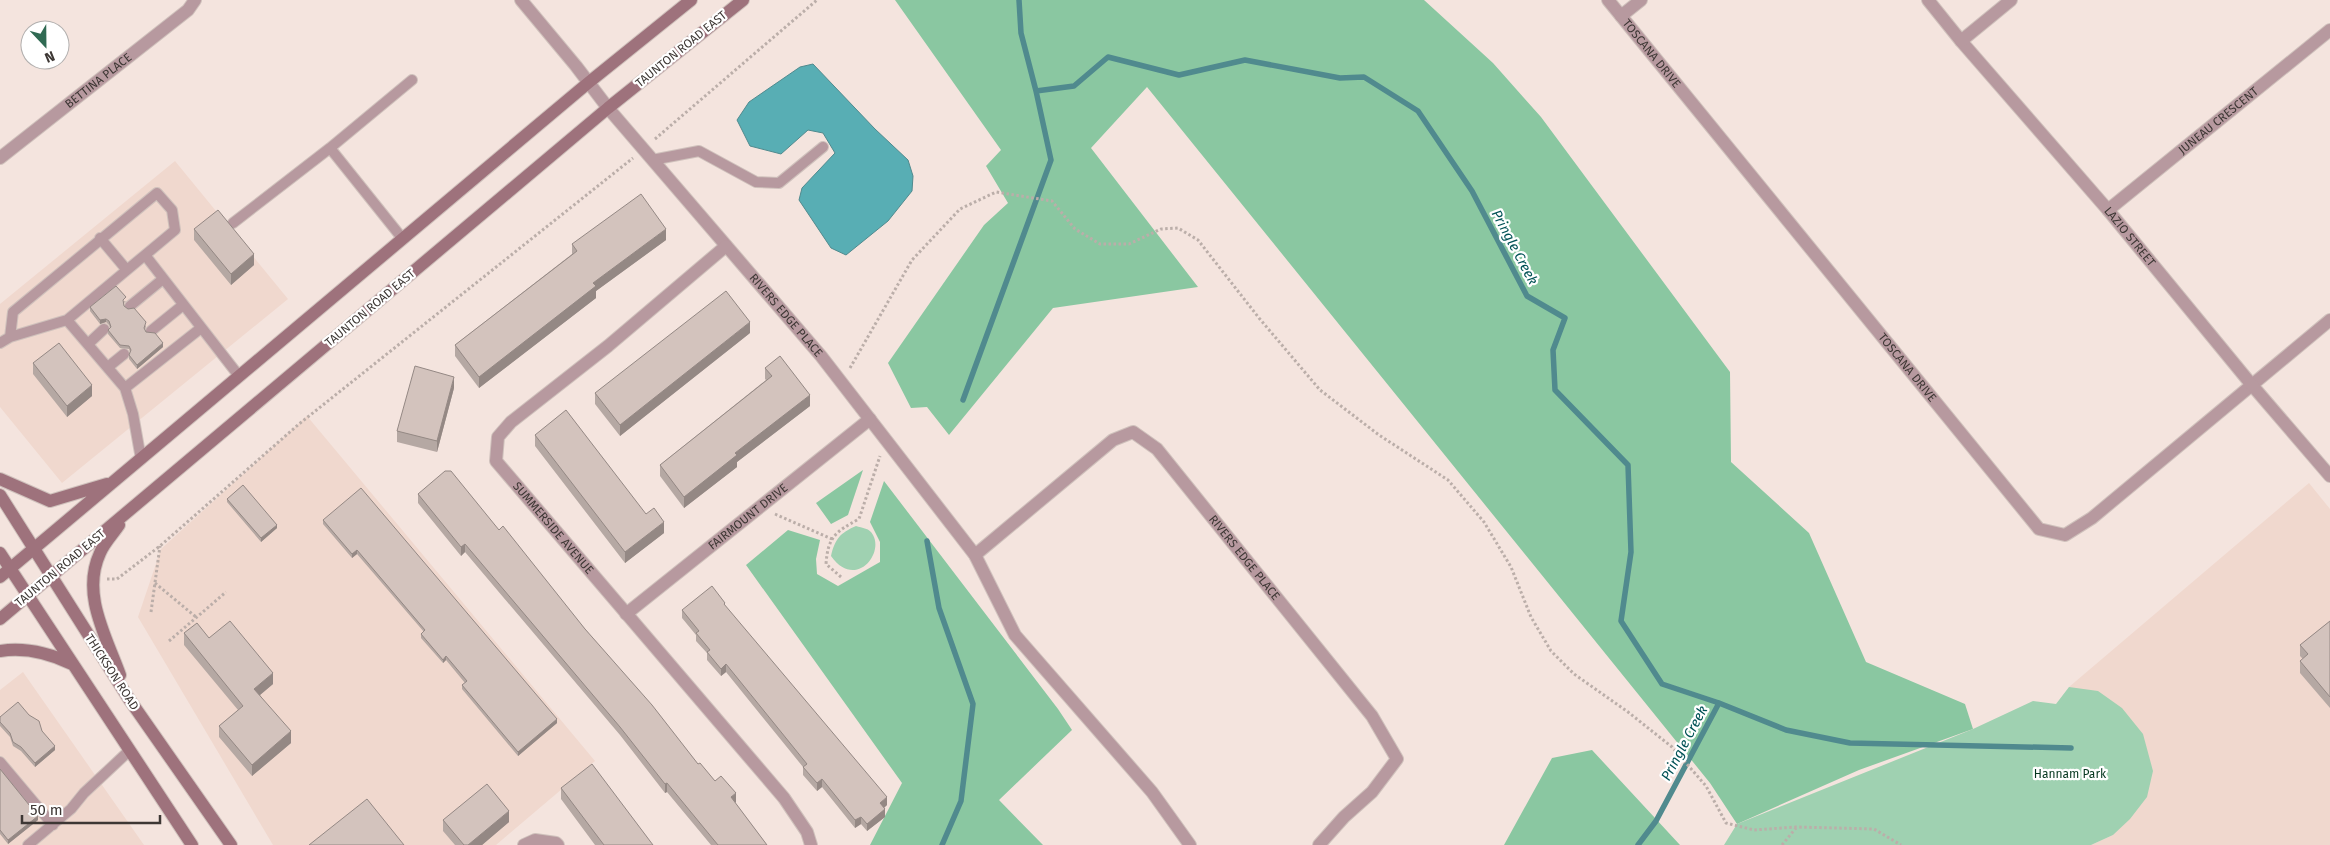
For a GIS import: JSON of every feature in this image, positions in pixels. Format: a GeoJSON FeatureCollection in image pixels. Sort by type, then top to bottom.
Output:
{"type":"FeatureCollection","features":[{"type":"Feature","properties":{"kind":"main road"},"geometry":{"type":"LineString","coordinates":[[0,577],[402,238],[691,0]]}},
{"type":"Feature","properties":{"kind":"main road","name":"TAUNTON ROAD EAST"},"geometry":{"type":"LineString","coordinates":[[0,619],[52,577],[132,506],[608,108],[743,0]]}},
{"type":"Feature","properties":{"kind":"main road"},"geometry":{"type":"LineString","coordinates":[[0,479],[50,501],[114,481]]}},
{"type":"Feature","properties":{"kind":"main road","name":"THICKSON ROAD"},"geometry":{"type":"LineString","coordinates":[[0,495],[129,700],[231,845]]}},
{"type":"Feature","properties":{"kind":"main road"},"geometry":{"type":"LineString","coordinates":[[129,700],[93,602],[91,580],[100,552],[132,506]]}},
{"type":"Feature","properties":{"kind":"main road"},"geometry":{"type":"LineString","coordinates":[[0,553],[192,845]]}},
{"type":"Feature","properties":{"kind":"main road"},"geometry":{"type":"LineString","coordinates":[[0,651],[14,649],[51,654],[74,665]]}},
{"type":"Feature","properties":{"kind":"street","name":"BETTINA PLACE"},"geometry":{"type":"LineString","coordinates":[[0,158],[188,10],[195,0]]}},
{"type":"Feature","properties":{"kind":"street","name":"RIVERS EDGE PLACE"},"geometry":{"type":"LineString","coordinates":[[521,0],[608,108],[726,246],[886,439],[975,555],[1015,636],[1146,785],[1190,845]]}},
{"type":"Feature","properties":{"kind":"street","name":"TOSCANA DRIVE"},"geometry":{"type":"LineString","coordinates":[[1608,0],[2039,530],[2065,535],[2092,518],[2250,384],[2330,320]]}},
{"type":"Feature","properties":{"kind":"street"},"geometry":{"type":"LineString","coordinates":[[1621,16],[1641,0]]}},
{"type":"Feature","properties":{"kind":"street","name":"LAZIO STREET"},"geometry":{"type":"LineString","coordinates":[[1928,0],[1961,41],[2108,210],[2250,384],[2330,476]]}},
{"type":"Feature","properties":{"kind":"street"},"geometry":{"type":"LineString","coordinates":[[1961,41],[2011,0]]}},
{"type":"Feature","properties":{"kind":"street","name":"JUNEAU CRESCENT"},"geometry":{"type":"LineString","coordinates":[[2108,210],[2330,30]]}},
{"type":"Feature","properties":{"kind":"street","name":"SUMMERSIDE AVENUE"},"geometry":{"type":"LineString","coordinates":[[726,246],[608,346],[512,422],[498,437],[496,461],[784,798],[807,832],[811,845]]}},
{"type":"Feature","properties":{"kind":"street","name":"FAIRMOUNT DRIVE"},"geometry":{"type":"LineString","coordinates":[[626,614],[870,419]]}},
{"type":"Feature","properties":{"kind":"street","name":"RIVERS EDGE PLACE"},"geometry":{"type":"LineString","coordinates":[[975,555],[1113,440],[1133,432],[1157,449],[1372,716],[1397,759],[1372,792],[1344,817],[1319,845]]}},
{"type":"Feature","properties":{"kind":"street"},"geometry":{"type":"LineString","coordinates":[[524,845],[535,840],[556,843],[558,845]]}},
{"type":"Feature","properties":{"kind":"lane"},"geometry":{"type":"LineString","coordinates":[[233,224],[330,148],[412,80]]}},
{"type":"Feature","properties":{"kind":"lane"},"geometry":{"type":"LineString","coordinates":[[652,160],[699,152],[756,182],[779,183],[823,147]]}},
{"type":"Feature","properties":{"kind":"lane"},"geometry":{"type":"LineString","coordinates":[[330,148],[402,238]]}},
{"type":"Feature","properties":{"kind":"lane"},"geometry":{"type":"LineString","coordinates":[[0,343],[10,337],[67,320],[175,230],[172,210],[157,193],[100,238],[13,312],[10,337]]}},
{"type":"Feature","properties":{"kind":"lane"},"geometry":{"type":"LineString","coordinates":[[100,238],[126,269]]}},
{"type":"Feature","properties":{"kind":"lane"},"geometry":{"type":"LineString","coordinates":[[145,255],[239,376]]}},
{"type":"Feature","properties":{"kind":"lane"},"geometry":{"type":"LineString","coordinates":[[130,306],[162,279]]}},
{"type":"Feature","properties":{"kind":"lane"},"geometry":{"type":"LineString","coordinates":[[151,332],[183,305]]}},
{"type":"Feature","properties":{"kind":"lane"},"geometry":{"type":"LineString","coordinates":[[67,320],[125,388],[133,414],[141,459]]}},
{"type":"Feature","properties":{"kind":"lane"},"geometry":{"type":"LineString","coordinates":[[125,388],[201,328]]}},
{"type":"Feature","properties":{"kind":"lane"},"geometry":{"type":"LineString","coordinates":[[88,344],[104,329]]}},
{"type":"Feature","properties":{"kind":"lane"},"geometry":{"type":"LineString","coordinates":[[108,367],[124,354]]}},
{"type":"Feature","properties":{"kind":"lane"},"geometry":{"type":"LineString","coordinates":[[28,845],[71,809],[84,793],[130,750]]}},
{"type":"Feature","properties":{"kind":"lane"},"geometry":{"type":"LineString","coordinates":[[0,762],[53,825]]}},
{"type":"Feature","properties":{"kind":"path"},"geometry":{"type":"LineString","coordinates":[[91,580],[117,579],[160,546],[299,424],[643,149],[817,0]]}},
{"type":"Feature","properties":{"kind":"path"},"geometry":{"type":"LineString","coordinates":[[841,383],[912,260],[960,210],[996,192],[1052,201],[1075,229],[1100,244],[1129,244],[1161,229],[1178,228],[1198,240],[1259,318],[1320,390],[1379,435],[1448,480],[1484,522],[1511,567],[1531,617],[1550,651],[1574,674],[1628,712],[1672,747],[1706,786],[1726,823],[1754,830],[1796,827],[1874,829],[1901,845]]}},
{"type":"Feature","properties":{"kind":"path"},"geometry":{"type":"LineString","coordinates":[[841,577],[826,564],[827,546],[838,530],[859,519],[886,439]]}},
{"type":"Feature","properties":{"kind":"path"},"geometry":{"type":"LineString","coordinates":[[760,507],[832,539]]}},
{"type":"Feature","properties":{"kind":"path"},"geometry":{"type":"LineString","coordinates":[[151,612],[160,546]]}},
{"type":"Feature","properties":{"kind":"path"},"geometry":{"type":"LineString","coordinates":[[155,583],[196,617]]}},
{"type":"Feature","properties":{"kind":"path"},"geometry":{"type":"LineString","coordinates":[[169,641],[226,592]]}},
{"type":"Feature","properties":{"kind":"path"},"geometry":{"type":"LineString","coordinates":[[1782,845],[1796,827]]}},
{"type":"Feature","properties":{"kind":"shaded area"},"geometry":{"type":"Polygon","coordinates":[[[175,161],[288,299],[62,483],[0,407],[0,304],[175,161]]]}},
{"type":"Feature","properties":{"kind":"shaded area"},"geometry":{"type":"Polygon","coordinates":[[[307,416],[595,761],[496,845],[273,845],[138,617],[161,549],[307,416]]]}},
{"type":"Feature","properties":{"kind":"shaded area"},"geometry":{"type":"Polygon","coordinates":[[[2309,483],[2330,509],[2330,845],[2091,845],[2113,835],[2069,687],[2309,483]]]}},
{"type":"Feature","properties":{"kind":"shaded area"},"geometry":{"type":"Polygon","coordinates":[[[23,672],[144,845],[0,845],[0,690],[23,672]]]}},
{"type":"Feature","properties":{"kind":"green space"},"geometry":{"type":"Polygon","coordinates":[[[895,0],[1424,0],[1493,63],[1541,117],[1730,372],[1731,462],[1809,533],[1866,662],[1965,704],[1973,729],[1859,770],[1737,824],[1710,783],[1147,87],[1091,148],[1198,287],[1053,308],[949,435],[927,407],[911,408],[888,363],[984,225],[1008,203],[986,166],[1001,150],[895,0]]]}},
{"type":"Feature","properties":{"kind":"green space"},"geometry":{"type":"Polygon","coordinates":[[[863,470],[848,515],[831,524],[816,503],[863,470]]]}},
{"type":"Feature","properties":{"kind":"green space"},"geometry":{"type":"Polygon","coordinates":[[[884,481],[1072,730],[999,800],[1043,845],[870,845],[902,783],[746,565],[788,530],[820,540],[816,559],[817,574],[838,586],[880,562],[880,542],[870,522],[884,481]]]}},
{"type":"Feature","properties":{"kind":"green space"},"geometry":{"type":"Polygon","coordinates":[[[856,526],[872,533],[875,543],[874,551],[871,559],[865,565],[858,569],[849,570],[840,566],[831,556],[834,545],[839,537],[856,526]]]}},
{"type":"Feature","properties":{"kind":"green space","name":"Hannam Park"},"geometry":{"type":"Polygon","coordinates":[[[2069,687],[2098,691],[2122,708],[2143,734],[2153,771],[2147,797],[2130,819],[2113,835],[2091,845],[1724,845],[1737,824],[1973,729],[2033,701],[2056,704],[2069,687]]]}},
{"type":"Feature","properties":{"kind":"green space"},"geometry":{"type":"Polygon","coordinates":[[[1592,750],[1680,845],[1504,845],[1552,758],[1592,750]]]}},
{"type":"Feature","properties":{"kind":"water"},"geometry":{"type":"Polygon","coordinates":[[[813,64],[875,129],[908,160],[913,176],[912,191],[888,221],[846,255],[831,248],[799,200],[802,188],[835,153],[823,133],[808,130],[781,154],[750,146],[737,120],[749,102],[800,67],[813,64]]]}},
{"type":"Feature","properties":{"kind":"building"},"geometry":{"type":"Polygon","coordinates":[[[641,194],[666,229],[593,283],[596,286],[479,377],[455,345],[577,251],[572,244],[641,194]]]}},
{"type":"Feature","properties":{"kind":"building"},"geometry":{"type":"Polygon","coordinates":[[[218,210],[254,254],[231,274],[194,229],[218,210]]]}},
{"type":"Feature","properties":{"kind":"building"},"geometry":{"type":"Polygon","coordinates":[[[116,286],[126,297],[123,300],[124,306],[128,309],[134,308],[146,322],[144,328],[146,332],[155,333],[163,343],[137,365],[129,355],[131,350],[129,346],[120,345],[108,330],[111,327],[109,321],[106,319],[100,320],[90,307],[116,286]]]}},
{"type":"Feature","properties":{"kind":"building"},"geometry":{"type":"Polygon","coordinates":[[[726,291],[750,322],[620,425],[595,393],[726,291]]]}},
{"type":"Feature","properties":{"kind":"building"},"geometry":{"type":"Polygon","coordinates":[[[59,343],[92,385],[67,406],[33,363],[59,343]]]}},
{"type":"Feature","properties":{"kind":"building"},"geometry":{"type":"Polygon","coordinates":[[[780,356],[810,395],[735,453],[737,455],[684,497],[660,465],[772,376],[765,368],[780,356]]]}},
{"type":"Feature","properties":{"kind":"building"},"geometry":{"type":"Polygon","coordinates":[[[415,366],[454,377],[437,441],[397,431],[415,366]]]}},
{"type":"Feature","properties":{"kind":"building"},"geometry":{"type":"Polygon","coordinates":[[[566,410],[646,514],[654,508],[664,522],[625,552],[535,435],[566,410]]]}},
{"type":"Feature","properties":{"kind":"building"},"geometry":{"type":"Polygon","coordinates":[[[445,471],[451,471],[499,530],[503,526],[585,629],[652,705],[698,764],[700,763],[715,781],[721,776],[736,793],[731,797],[767,845],[718,845],[667,783],[665,784],[620,727],[465,544],[461,547],[418,494],[445,471]]]}},
{"type":"Feature","properties":{"kind":"building"},"geometry":{"type":"Polygon","coordinates":[[[243,485],[277,525],[261,538],[227,499],[243,485]]]}},
{"type":"Feature","properties":{"kind":"building"},"geometry":{"type":"Polygon","coordinates":[[[361,488],[557,719],[518,752],[462,685],[467,681],[446,656],[443,660],[421,634],[425,630],[357,550],[352,554],[323,520],[361,488]]]}},
{"type":"Feature","properties":{"kind":"building"},"geometry":{"type":"Polygon","coordinates":[[[712,586],[724,604],[887,797],[880,803],[885,809],[867,824],[861,817],[855,820],[822,779],[817,783],[803,767],[807,764],[726,664],[721,669],[707,652],[710,650],[696,633],[699,631],[682,610],[712,586]]]}},
{"type":"Feature","properties":{"kind":"building"},"geometry":{"type":"Polygon","coordinates":[[[230,621],[273,673],[254,689],[291,731],[252,765],[219,726],[243,706],[184,633],[197,623],[209,638],[230,621]]]}},
{"type":"Feature","properties":{"kind":"building"},"geometry":{"type":"Polygon","coordinates":[[[2330,621],[2330,697],[2300,661],[2308,654],[2300,645],[2330,621]]]}},
{"type":"Feature","properties":{"kind":"building"},"geometry":{"type":"Polygon","coordinates":[[[18,702],[29,715],[39,721],[42,731],[55,746],[35,763],[21,747],[13,742],[10,733],[0,722],[0,717],[18,702]]]}},
{"type":"Feature","properties":{"kind":"building"},"geometry":{"type":"Polygon","coordinates":[[[592,764],[653,845],[604,845],[561,788],[592,764]]]}},
{"type":"Feature","properties":{"kind":"building"},"geometry":{"type":"Polygon","coordinates":[[[0,769],[38,816],[8,840],[0,830],[0,769]]]}},
{"type":"Feature","properties":{"kind":"building"},"geometry":{"type":"Polygon","coordinates":[[[487,784],[509,811],[468,845],[464,845],[443,820],[487,784]]]}},
{"type":"Feature","properties":{"kind":"building"},"geometry":{"type":"Polygon","coordinates":[[[367,799],[404,845],[309,845],[367,799]]]}},
{"type":"Feature","properties":{"kind":"waterway"},"geometry":{"type":"LineString","coordinates":[[963,400],[1051,160],[1021,33],[1019,0]]}},
{"type":"Feature","properties":{"kind":"waterway","name":"Pringle Creek"},"geometry":{"type":"LineString","coordinates":[[1036,91],[1074,86],[1108,57],[1179,75],[1245,60],[1340,78],[1364,77],[1418,111],[1472,191],[1527,296],[1565,318],[1553,350],[1555,390],[1628,465],[1631,552],[1621,621],[1662,684],[1719,703],[1786,730],[1850,743],[2071,748]]}},
{"type":"Feature","properties":{"kind":"waterway"},"geometry":{"type":"LineString","coordinates":[[927,541],[939,608],[973,704],[961,801],[942,845]]}},
{"type":"Feature","properties":{"kind":"waterway","name":"Pringle Creek"},"geometry":{"type":"LineString","coordinates":[[1638,845],[1656,821],[1719,703]]}}]}
